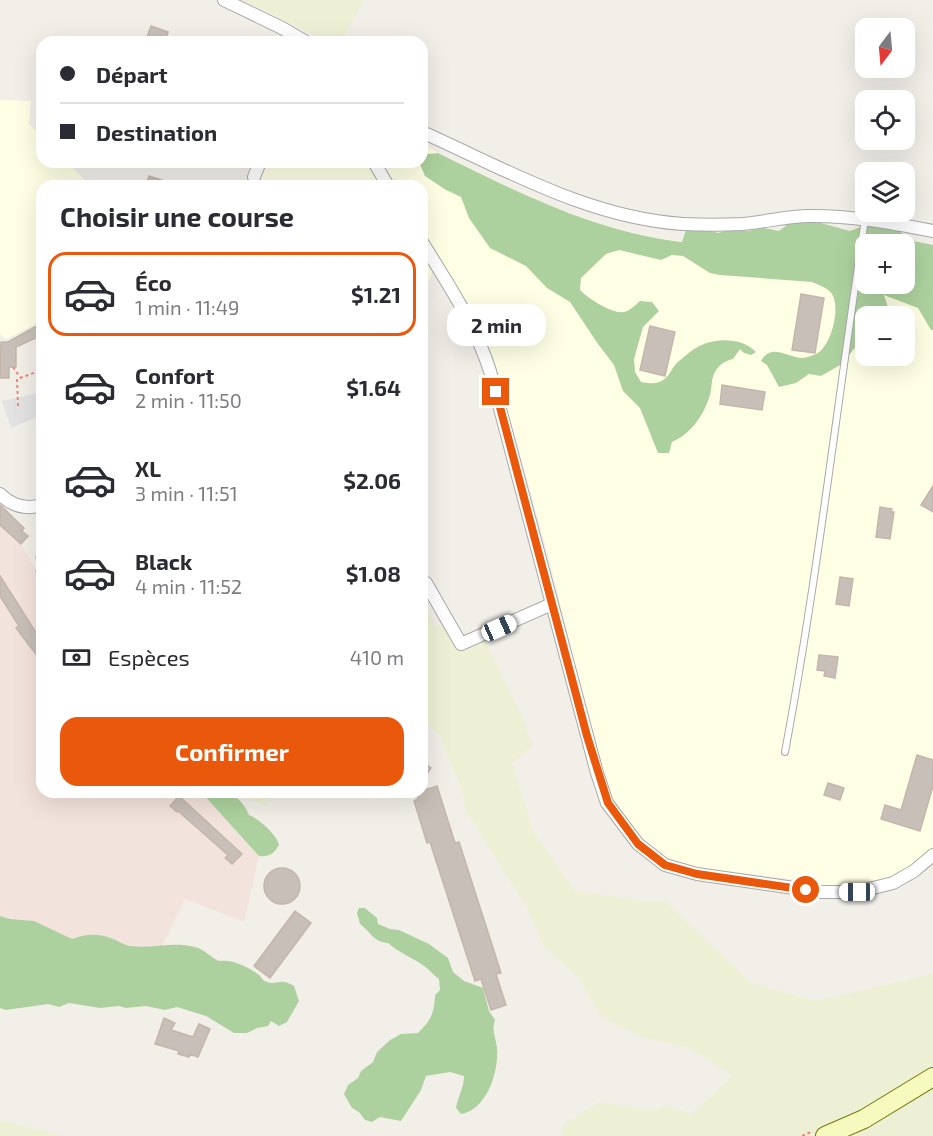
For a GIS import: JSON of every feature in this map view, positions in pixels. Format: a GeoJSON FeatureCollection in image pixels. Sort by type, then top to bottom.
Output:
{"type":"FeatureCollection","features":[{"type":"Feature","properties":{"kind":"main road"},"geometry":{"type":"LineString","coordinates":[[825,1136],[864,1119],[933,1077]]}},
{"type":"Feature","properties":{"kind":"street"},"geometry":{"type":"LineString","coordinates":[[224,0],[296,36]]}},
{"type":"Feature","properties":{"kind":"street"},"geometry":{"type":"LineString","coordinates":[[428,135],[550,191],[604,210],[646,219],[682,224],[741,224],[805,216],[855,218]]}},
{"type":"Feature","properties":{"kind":"street"},"geometry":{"type":"LineString","coordinates":[[254,177],[258,168]]}},
{"type":"Feature","properties":{"kind":"street"},"geometry":{"type":"LineString","coordinates":[[882,222],[933,231]]}},
{"type":"Feature","properties":{"kind":"street"},"geometry":{"type":"LineString","coordinates":[[428,252],[469,318],[481,343],[587,736],[608,803],[638,844],[665,865],[697,874],[822,892],[857,892],[893,883],[914,871],[933,855]]}},
{"type":"Feature","properties":{"kind":"street"},"geometry":{"type":"LineString","coordinates":[[0,494],[18,506],[36,507]]}},
{"type":"Feature","properties":{"kind":"street"},"geometry":{"type":"LineString","coordinates":[[428,586],[461,644],[552,604]]}},
{"type":"Feature","properties":{"kind":"lane"},"geometry":{"type":"LineString","coordinates":[[785,752],[803,656],[865,222]]}},
{"type":"Feature","properties":{"kind":"path"},"geometry":{"type":"LineString","coordinates":[[13,367],[20,377]]}},
{"type":"Feature","properties":{"kind":"path"},"geometry":{"type":"LineString","coordinates":[[18,406],[17,379],[36,372]]}},
{"type":"Feature","properties":{"kind":"shaded area"},"geometry":{"type":"Polygon","coordinates":[[[242,0],[364,0],[344,36],[314,36],[242,0]]]}},
{"type":"Feature","properties":{"kind":"shaded area"},"geometry":{"type":"Polygon","coordinates":[[[0,100],[31,101],[29,124],[36,131],[36,168],[73,168],[85,180],[36,180],[36,324],[6,339],[0,334],[0,100]]]}},
{"type":"Feature","properties":{"kind":"shaded area"},"geometry":{"type":"Polygon","coordinates":[[[428,147],[542,203],[605,225],[654,238],[745,248],[855,281],[855,294],[915,294],[915,274],[933,258],[933,850],[912,868],[892,879],[858,886],[822,886],[785,878],[697,868],[668,860],[655,852],[613,804],[602,774],[549,558],[496,369],[433,269],[428,282],[428,180],[258,180],[263,168],[428,168],[428,147]]]}},
{"type":"Feature","properties":{"kind":"shaded area"},"geometry":{"type":"Polygon","coordinates":[[[36,393],[36,418],[11,428],[2,401],[36,393]]]}},
{"type":"Feature","properties":{"kind":"shaded area"},"geometry":{"type":"Polygon","coordinates":[[[0,499],[9,507],[7,510],[24,528],[22,531],[28,536],[21,544],[36,571],[36,798],[206,798],[259,856],[244,922],[185,899],[153,965],[0,977],[0,499]]]}},
{"type":"Feature","properties":{"kind":"shaded area"},"geometry":{"type":"Polygon","coordinates":[[[428,606],[434,628],[444,623],[457,644],[481,632],[521,714],[533,745],[512,764],[533,831],[575,891],[646,901],[666,901],[749,982],[815,1001],[933,974],[933,1136],[564,1136],[561,1126],[599,1102],[652,1110],[669,1106],[691,1114],[733,1076],[689,1048],[641,1037],[601,1017],[579,978],[544,947],[529,911],[466,811],[461,786],[441,738],[428,723],[428,606]]]}},
{"type":"Feature","properties":{"kind":"shaded area"},"geometry":{"type":"Polygon","coordinates":[[[249,798],[267,798],[268,807],[249,798]]]}},
{"type":"Feature","properties":{"kind":"shaded area"},"geometry":{"type":"Polygon","coordinates":[[[0,1120],[52,1133],[67,1136],[0,1136],[0,1120]]]}},
{"type":"Feature","properties":{"kind":"green space"},"geometry":{"type":"Polygon","coordinates":[[[428,153],[438,153],[496,182],[587,219],[650,237],[682,242],[686,230],[703,228],[718,233],[732,229],[747,231],[764,228],[779,231],[798,220],[817,222],[850,231],[873,222],[903,234],[855,234],[855,294],[915,294],[915,241],[933,245],[933,330],[918,308],[884,295],[888,306],[855,306],[855,348],[842,364],[821,376],[809,374],[796,383],[779,387],[767,365],[761,361],[765,355],[775,352],[803,358],[821,350],[830,336],[835,317],[835,300],[828,290],[812,282],[710,273],[683,256],[672,255],[661,260],[619,250],[606,254],[581,278],[580,290],[598,304],[614,311],[625,312],[640,301],[652,302],[659,311],[643,327],[634,359],[635,372],[641,382],[661,382],[676,364],[703,344],[719,340],[735,341],[756,352],[751,355],[740,349],[733,359],[718,367],[713,377],[711,392],[696,423],[679,439],[672,442],[669,453],[658,453],[640,408],[623,391],[614,365],[570,302],[547,288],[526,266],[490,248],[469,218],[461,197],[425,176],[422,168],[428,168],[428,153]]]}},
{"type":"Feature","properties":{"kind":"green space"},"geometry":{"type":"Polygon","coordinates":[[[206,798],[236,798],[241,801],[249,815],[271,832],[279,845],[271,854],[259,856],[206,798]]]}},
{"type":"Feature","properties":{"kind":"green space"},"geometry":{"type":"Polygon","coordinates":[[[359,908],[365,908],[377,918],[378,924],[399,930],[429,944],[448,958],[453,972],[464,981],[483,988],[489,1011],[495,1020],[496,1067],[490,1088],[478,1105],[470,1111],[461,1114],[456,1108],[464,1076],[450,1072],[426,1076],[421,1090],[401,1121],[380,1117],[372,1122],[365,1120],[359,1112],[352,1108],[344,1094],[348,1085],[373,1062],[377,1052],[390,1040],[401,1034],[418,1033],[423,1028],[434,1007],[435,995],[440,990],[439,979],[426,968],[388,943],[375,939],[360,924],[357,913],[359,908]]]}},
{"type":"Feature","properties":{"kind":"green space"},"geometry":{"type":"Polygon","coordinates":[[[0,916],[34,921],[72,939],[97,935],[130,946],[187,945],[195,947],[219,961],[235,962],[267,982],[285,982],[294,986],[299,1001],[287,1022],[279,1026],[271,1021],[268,1026],[247,1033],[234,1033],[206,1016],[177,1007],[165,1010],[146,1006],[100,1008],[69,1003],[59,1007],[48,1004],[6,1010],[0,1008],[0,916]]]}},
{"type":"Feature","properties":{"kind":"building"},"geometry":{"type":"Polygon","coordinates":[[[151,26],[168,32],[167,36],[147,36],[151,26]]]}},
{"type":"Feature","properties":{"kind":"building"},"geometry":{"type":"Polygon","coordinates":[[[149,176],[162,180],[148,180],[149,176]]]}},
{"type":"Feature","properties":{"kind":"building"},"geometry":{"type":"Polygon","coordinates":[[[801,294],[824,298],[815,353],[792,350],[801,294]]]}},
{"type":"Feature","properties":{"kind":"building"},"geometry":{"type":"Polygon","coordinates":[[[36,326],[36,338],[16,347],[16,367],[9,367],[9,378],[0,378],[1,342],[8,342],[36,326]]]}},
{"type":"Feature","properties":{"kind":"building"},"geometry":{"type":"Polygon","coordinates":[[[650,326],[675,332],[665,376],[640,370],[650,326]]]}},
{"type":"Feature","properties":{"kind":"building"},"geometry":{"type":"Polygon","coordinates":[[[722,385],[765,392],[762,410],[720,404],[722,385]]]}},
{"type":"Feature","properties":{"kind":"building"},"geometry":{"type":"Polygon","coordinates":[[[933,486],[933,512],[921,505],[933,486]]]}},
{"type":"Feature","properties":{"kind":"building"},"geometry":{"type":"Polygon","coordinates":[[[0,505],[24,528],[22,531],[28,536],[21,544],[0,525],[0,505]]]}},
{"type":"Feature","properties":{"kind":"building"},"geometry":{"type":"Polygon","coordinates":[[[880,507],[892,509],[891,512],[894,512],[890,539],[876,537],[880,507]]]}},
{"type":"Feature","properties":{"kind":"building"},"geometry":{"type":"Polygon","coordinates":[[[0,576],[36,633],[36,654],[16,628],[19,626],[0,596],[0,576]]]}},
{"type":"Feature","properties":{"kind":"building"},"geometry":{"type":"Polygon","coordinates":[[[840,577],[853,579],[849,606],[836,604],[840,577]]]}},
{"type":"Feature","properties":{"kind":"building"},"geometry":{"type":"Polygon","coordinates":[[[819,655],[838,657],[835,678],[824,676],[825,671],[817,670],[819,655]]]}},
{"type":"Feature","properties":{"kind":"building"},"geometry":{"type":"Polygon","coordinates":[[[917,755],[933,760],[933,786],[920,831],[881,819],[885,805],[901,810],[917,755]]]}},
{"type":"Feature","properties":{"kind":"building"},"geometry":{"type":"Polygon","coordinates":[[[828,783],[844,788],[840,800],[824,795],[828,783]]]}},
{"type":"Feature","properties":{"kind":"building"},"geometry":{"type":"Polygon","coordinates":[[[437,786],[455,843],[459,842],[501,973],[496,974],[506,1005],[491,1010],[481,979],[475,981],[430,842],[427,843],[414,801],[418,798],[428,798],[428,789],[437,786]]]}},
{"type":"Feature","properties":{"kind":"building"},"geometry":{"type":"Polygon","coordinates":[[[177,798],[181,798],[242,854],[232,864],[225,858],[228,855],[170,806],[177,798]]]}},
{"type":"Feature","properties":{"kind":"building"},"geometry":{"type":"Polygon","coordinates":[[[282,868],[295,873],[300,886],[295,899],[282,904],[269,899],[264,886],[269,873],[282,868]]]}},
{"type":"Feature","properties":{"kind":"building"},"geometry":{"type":"Polygon","coordinates":[[[295,911],[311,923],[270,978],[254,966],[295,911]]]}},
{"type":"Feature","properties":{"kind":"building"},"geometry":{"type":"Polygon","coordinates":[[[164,1018],[175,1023],[171,1030],[193,1037],[199,1024],[210,1029],[198,1057],[178,1054],[179,1051],[155,1044],[164,1018]]]}},
{"type":"Feature","properties":{"kind":"route"},"geometry":{"type":"LineString","coordinates":[[496,392],[597,773],[608,803],[638,844],[665,865],[697,874],[806,890]]}}]}
